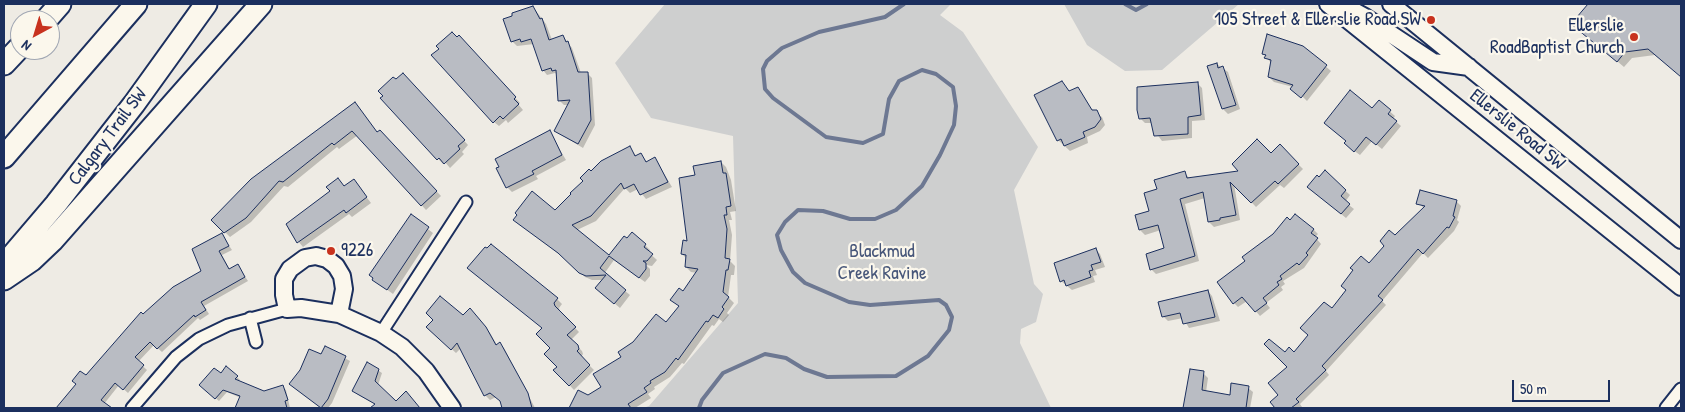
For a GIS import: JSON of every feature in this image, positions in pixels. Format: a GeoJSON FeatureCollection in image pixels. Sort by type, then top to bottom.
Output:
{"type":"FeatureCollection","features":[{"type":"Feature","properties":{"kind":"highway"},"geometry":{"type":"LineString","coordinates":[[4,157],[136,4]]}},
{"type":"Feature","properties":{"kind":"highway","name":"Calgary Trail SW"},"geometry":{"type":"LineString","coordinates":[[4,265],[56,204],[129,110],[206,4]]}},
{"type":"Feature","properties":{"kind":"highway"},"geometry":{"type":"LineString","coordinates":[[4,279],[32,260],[52,241],[261,4]]}},
{"type":"Feature","properties":{"kind":"main road","name":"Ellerslie Road SW"},"geometry":{"type":"LineString","coordinates":[[1328,4],[1681,287]]}},
{"type":"Feature","properties":{"kind":"main road"},"geometry":{"type":"LineString","coordinates":[[1341,4],[1365,17],[1433,62],[1470,67]]}},
{"type":"Feature","properties":{"kind":"main road","name":"Ellerslie Road SW"},"geometry":{"type":"LineString","coordinates":[[1391,4],[1681,240]]}},
{"type":"Feature","properties":{"kind":"main road"},"geometry":{"type":"LineString","coordinates":[[339,314],[344,289],[342,276],[336,266],[327,259],[316,256],[305,258],[290,269],[284,279],[284,295],[287,309],[301,308],[339,314],[381,332],[426,370],[452,408]]}},
{"type":"Feature","properties":{"kind":"street"},"geometry":{"type":"LineString","coordinates":[[381,332],[466,202]]}},
{"type":"Feature","properties":{"kind":"street"},"geometry":{"type":"LineString","coordinates":[[132,408],[186,348],[211,332],[250,318],[287,309]]}},
{"type":"Feature","properties":{"kind":"street"},"geometry":{"type":"LineString","coordinates":[[250,318],[256,342]]}},
{"type":"Feature","properties":{"kind":"street"},"geometry":{"type":"LineString","coordinates":[[1666,408],[1681,389]]}},
{"type":"Feature","properties":{"kind":"green space","name":"Blackmud Creek Ravine"},"geometry":{"type":"Polygon","coordinates":[[[665,4],[951,4],[940,15],[963,32],[1038,147],[1014,190],[1034,284],[1043,294],[1036,322],[1021,329],[1020,343],[1051,408],[643,408],[649,406],[738,303],[733,136],[651,118],[615,63],[665,4]]]}},
{"type":"Feature","properties":{"kind":"green space"},"geometry":{"type":"Polygon","coordinates":[[[1064,4],[1239,4],[1162,70],[1125,71],[1087,45],[1064,4]]]}},
{"type":"Feature","properties":{"kind":"building","name":"Ellerslie RoadBaptist Church"},"geometry":{"type":"Polygon","coordinates":[[[1588,4],[1681,4],[1681,77],[1648,49],[1625,52],[1617,62],[1571,24],[1588,4]]]}},
{"type":"Feature","properties":{"kind":"building"},"geometry":{"type":"Polygon","coordinates":[[[533,6],[540,19],[542,18],[549,40],[563,35],[566,42],[568,41],[578,72],[588,72],[591,120],[578,144],[554,131],[570,100],[558,101],[556,70],[552,71],[551,68],[542,71],[531,39],[521,42],[520,39],[511,42],[503,19],[512,16],[512,13],[533,6]]]}},
{"type":"Feature","properties":{"kind":"building"},"geometry":{"type":"Polygon","coordinates":[[[452,32],[457,37],[459,35],[516,97],[514,99],[519,104],[503,119],[500,116],[493,123],[431,55],[439,49],[436,46],[452,32]]]}},
{"type":"Feature","properties":{"kind":"building"},"geometry":{"type":"Polygon","coordinates":[[[1267,34],[1303,46],[1327,65],[1301,98],[1290,89],[1293,85],[1268,77],[1271,60],[1264,58],[1266,55],[1262,54],[1267,34]]]}},
{"type":"Feature","properties":{"kind":"building"},"geometry":{"type":"Polygon","coordinates":[[[1217,63],[1218,68],[1223,66],[1236,105],[1222,109],[1207,66],[1217,63]]]}},
{"type":"Feature","properties":{"kind":"building"},"geometry":{"type":"Polygon","coordinates":[[[403,73],[465,140],[458,146],[460,149],[444,164],[439,158],[437,160],[380,98],[383,96],[378,91],[393,77],[396,79],[403,73]]]}},
{"type":"Feature","properties":{"kind":"building"},"geometry":{"type":"Polygon","coordinates":[[[1062,81],[1069,91],[1078,87],[1092,110],[1097,110],[1101,119],[1095,127],[1083,132],[1085,137],[1064,146],[1061,139],[1057,141],[1034,95],[1062,81]]]}},
{"type":"Feature","properties":{"kind":"building"},"geometry":{"type":"Polygon","coordinates":[[[1198,82],[1201,115],[1188,117],[1188,134],[1154,136],[1150,118],[1139,119],[1137,87],[1198,82]]]}},
{"type":"Feature","properties":{"kind":"building"},"geometry":{"type":"Polygon","coordinates":[[[1350,90],[1372,108],[1379,100],[1391,110],[1388,114],[1397,121],[1376,145],[1366,137],[1354,152],[1344,143],[1346,141],[1324,123],[1350,90]]]}},
{"type":"Feature","properties":{"kind":"building"},"geometry":{"type":"Polygon","coordinates":[[[355,102],[377,132],[380,130],[437,191],[421,206],[352,131],[334,145],[332,143],[283,182],[279,181],[246,218],[224,233],[211,220],[251,179],[355,102]]]}},
{"type":"Feature","properties":{"kind":"building"},"geometry":{"type":"Polygon","coordinates":[[[550,130],[562,155],[532,171],[534,174],[506,188],[496,168],[499,167],[495,159],[550,130]]]}},
{"type":"Feature","properties":{"kind":"building"},"geometry":{"type":"Polygon","coordinates":[[[1257,139],[1271,153],[1280,144],[1299,164],[1278,184],[1275,181],[1251,203],[1230,182],[1236,215],[1220,218],[1220,220],[1208,222],[1203,192],[1180,199],[1195,256],[1150,270],[1146,254],[1164,248],[1158,225],[1139,230],[1135,215],[1149,211],[1144,193],[1157,189],[1154,180],[1185,171],[1187,178],[1238,171],[1232,164],[1257,139]]]}},
{"type":"Feature","properties":{"kind":"building"},"geometry":{"type":"Polygon","coordinates":[[[630,146],[635,156],[641,153],[646,162],[655,157],[668,182],[640,195],[634,184],[624,189],[621,183],[591,216],[572,225],[609,255],[624,236],[627,238],[632,232],[646,244],[644,247],[653,254],[647,261],[643,261],[646,263],[646,269],[639,278],[609,256],[600,268],[626,290],[614,304],[595,288],[606,275],[586,276],[579,273],[558,253],[513,220],[517,215],[515,213],[532,191],[555,210],[583,181],[580,178],[589,169],[591,171],[601,161],[630,146]]]}},
{"type":"Feature","properties":{"kind":"building"},"geometry":{"type":"Polygon","coordinates":[[[721,161],[723,173],[726,173],[731,206],[726,207],[727,215],[724,215],[727,229],[725,258],[730,259],[728,270],[726,270],[723,292],[729,297],[722,307],[724,309],[718,318],[713,315],[708,322],[706,321],[678,360],[676,358],[665,372],[650,381],[651,383],[644,388],[647,392],[628,404],[631,408],[569,408],[578,390],[588,395],[601,387],[593,374],[621,357],[618,352],[633,342],[656,314],[666,322],[679,306],[670,300],[679,288],[683,291],[698,269],[685,267],[686,255],[681,254],[683,240],[687,241],[679,178],[695,175],[693,166],[721,161]]]}},
{"type":"Feature","properties":{"kind":"building"},"geometry":{"type":"Polygon","coordinates":[[[1325,170],[1346,190],[1341,196],[1350,204],[1341,214],[1307,187],[1317,175],[1319,177],[1325,170]]]}},
{"type":"Feature","properties":{"kind":"building"},"geometry":{"type":"Polygon","coordinates":[[[338,178],[344,186],[354,179],[367,197],[346,213],[344,210],[297,243],[286,224],[330,191],[326,187],[338,178]]]}},
{"type":"Feature","properties":{"kind":"building"},"geometry":{"type":"Polygon","coordinates":[[[1420,190],[1457,200],[1453,216],[1455,217],[1449,228],[1447,227],[1423,254],[1418,249],[1378,296],[1383,300],[1322,366],[1326,370],[1296,399],[1299,402],[1291,408],[1275,408],[1270,402],[1278,395],[1268,383],[1287,367],[1264,344],[1269,339],[1285,352],[1289,347],[1294,352],[1308,335],[1300,328],[1324,302],[1332,308],[1346,290],[1341,286],[1353,270],[1350,268],[1361,256],[1369,263],[1384,246],[1380,241],[1389,230],[1395,235],[1425,206],[1416,204],[1420,190]]]}},
{"type":"Feature","properties":{"kind":"building"},"geometry":{"type":"Polygon","coordinates":[[[411,214],[429,227],[387,290],[372,280],[373,278],[369,275],[411,214]]]}},
{"type":"Feature","properties":{"kind":"building"},"geometry":{"type":"Polygon","coordinates":[[[1295,214],[1314,229],[1311,233],[1318,238],[1306,253],[1308,255],[1299,265],[1297,263],[1280,276],[1282,279],[1277,282],[1279,285],[1263,298],[1267,303],[1255,312],[1242,297],[1233,304],[1217,282],[1245,261],[1242,257],[1273,234],[1287,217],[1290,220],[1295,214]]]}},
{"type":"Feature","properties":{"kind":"building"},"geometry":{"type":"Polygon","coordinates":[[[222,233],[229,246],[219,251],[229,269],[238,264],[245,277],[201,302],[206,310],[195,317],[194,315],[157,349],[150,342],[135,357],[144,365],[123,390],[115,383],[101,400],[112,408],[56,408],[76,384],[72,381],[80,371],[86,375],[141,312],[143,314],[173,287],[201,271],[192,249],[222,233]]]}},
{"type":"Feature","properties":{"kind":"building"},"geometry":{"type":"Polygon","coordinates":[[[491,244],[558,298],[554,303],[555,306],[576,327],[567,335],[578,345],[579,349],[577,351],[590,365],[569,386],[553,370],[557,367],[544,354],[550,348],[536,334],[542,328],[467,268],[485,247],[487,248],[491,244]]]}},
{"type":"Feature","properties":{"kind":"building"},"geometry":{"type":"Polygon","coordinates":[[[1096,248],[1101,262],[1091,265],[1093,270],[1089,271],[1091,277],[1066,286],[1064,280],[1060,282],[1054,263],[1096,248]]]}},
{"type":"Feature","properties":{"kind":"building"},"geometry":{"type":"Polygon","coordinates":[[[1208,290],[1215,317],[1183,324],[1180,313],[1162,317],[1158,302],[1208,290]]]}},
{"type":"Feature","properties":{"kind":"building"},"geometry":{"type":"Polygon","coordinates":[[[440,296],[463,315],[470,308],[486,327],[496,345],[500,342],[528,393],[532,408],[502,408],[500,401],[490,393],[484,396],[457,343],[451,350],[426,327],[433,320],[426,313],[440,296]]]}},
{"type":"Feature","properties":{"kind":"building"},"geometry":{"type":"Polygon","coordinates":[[[325,346],[346,356],[328,399],[321,408],[289,384],[300,370],[309,349],[321,354],[325,346]]]}},
{"type":"Feature","properties":{"kind":"building"},"geometry":{"type":"Polygon","coordinates":[[[367,362],[379,369],[375,381],[396,401],[406,391],[420,408],[370,408],[375,404],[352,391],[367,362]]]}},
{"type":"Feature","properties":{"kind":"building"},"geometry":{"type":"Polygon","coordinates":[[[226,366],[238,376],[235,379],[264,391],[283,385],[288,400],[285,401],[287,408],[235,408],[240,396],[223,390],[215,399],[199,385],[214,368],[221,373],[226,366]]]}},
{"type":"Feature","properties":{"kind":"building"},"geometry":{"type":"Polygon","coordinates":[[[1190,369],[1204,371],[1202,390],[1230,395],[1231,383],[1249,386],[1246,408],[1183,408],[1190,369]]]}},
{"type":"Feature","properties":{"kind":"waterway"},"geometry":{"type":"LineString","coordinates":[[699,408],[702,400],[723,373],[765,354],[786,358],[804,369],[827,377],[896,376],[928,356],[949,330],[952,317],[946,305],[939,300],[870,305],[849,302],[805,283],[793,272],[781,250],[777,235],[785,222],[798,210],[823,211],[850,219],[875,219],[896,210],[922,186],[940,155],[954,125],[956,106],[953,87],[936,74],[922,70],[899,81],[889,99],[883,134],[863,143],[826,137],[773,98],[765,89],[763,69],[767,61],[782,48],[819,32],[885,17],[904,4]]}},
{"type":"Feature","properties":{"kind":"waterway"},"geometry":{"type":"LineString","coordinates":[[1125,4],[1136,10],[1147,4]]}},
{"type":"Feature","properties":{"kind":"place","name":"105 Street & Ellerslie Road SW"},"geometry":{"type":"Point","coordinates":[1431,20]}},
{"type":"Feature","properties":{"kind":"place","name":"Ellerslie RoadBaptist Church"},"geometry":{"type":"Point","coordinates":[1634,37]}},
{"type":"Feature","properties":{"kind":"place","name":"9226"},"geometry":{"type":"Point","coordinates":[331,251]}}]}
